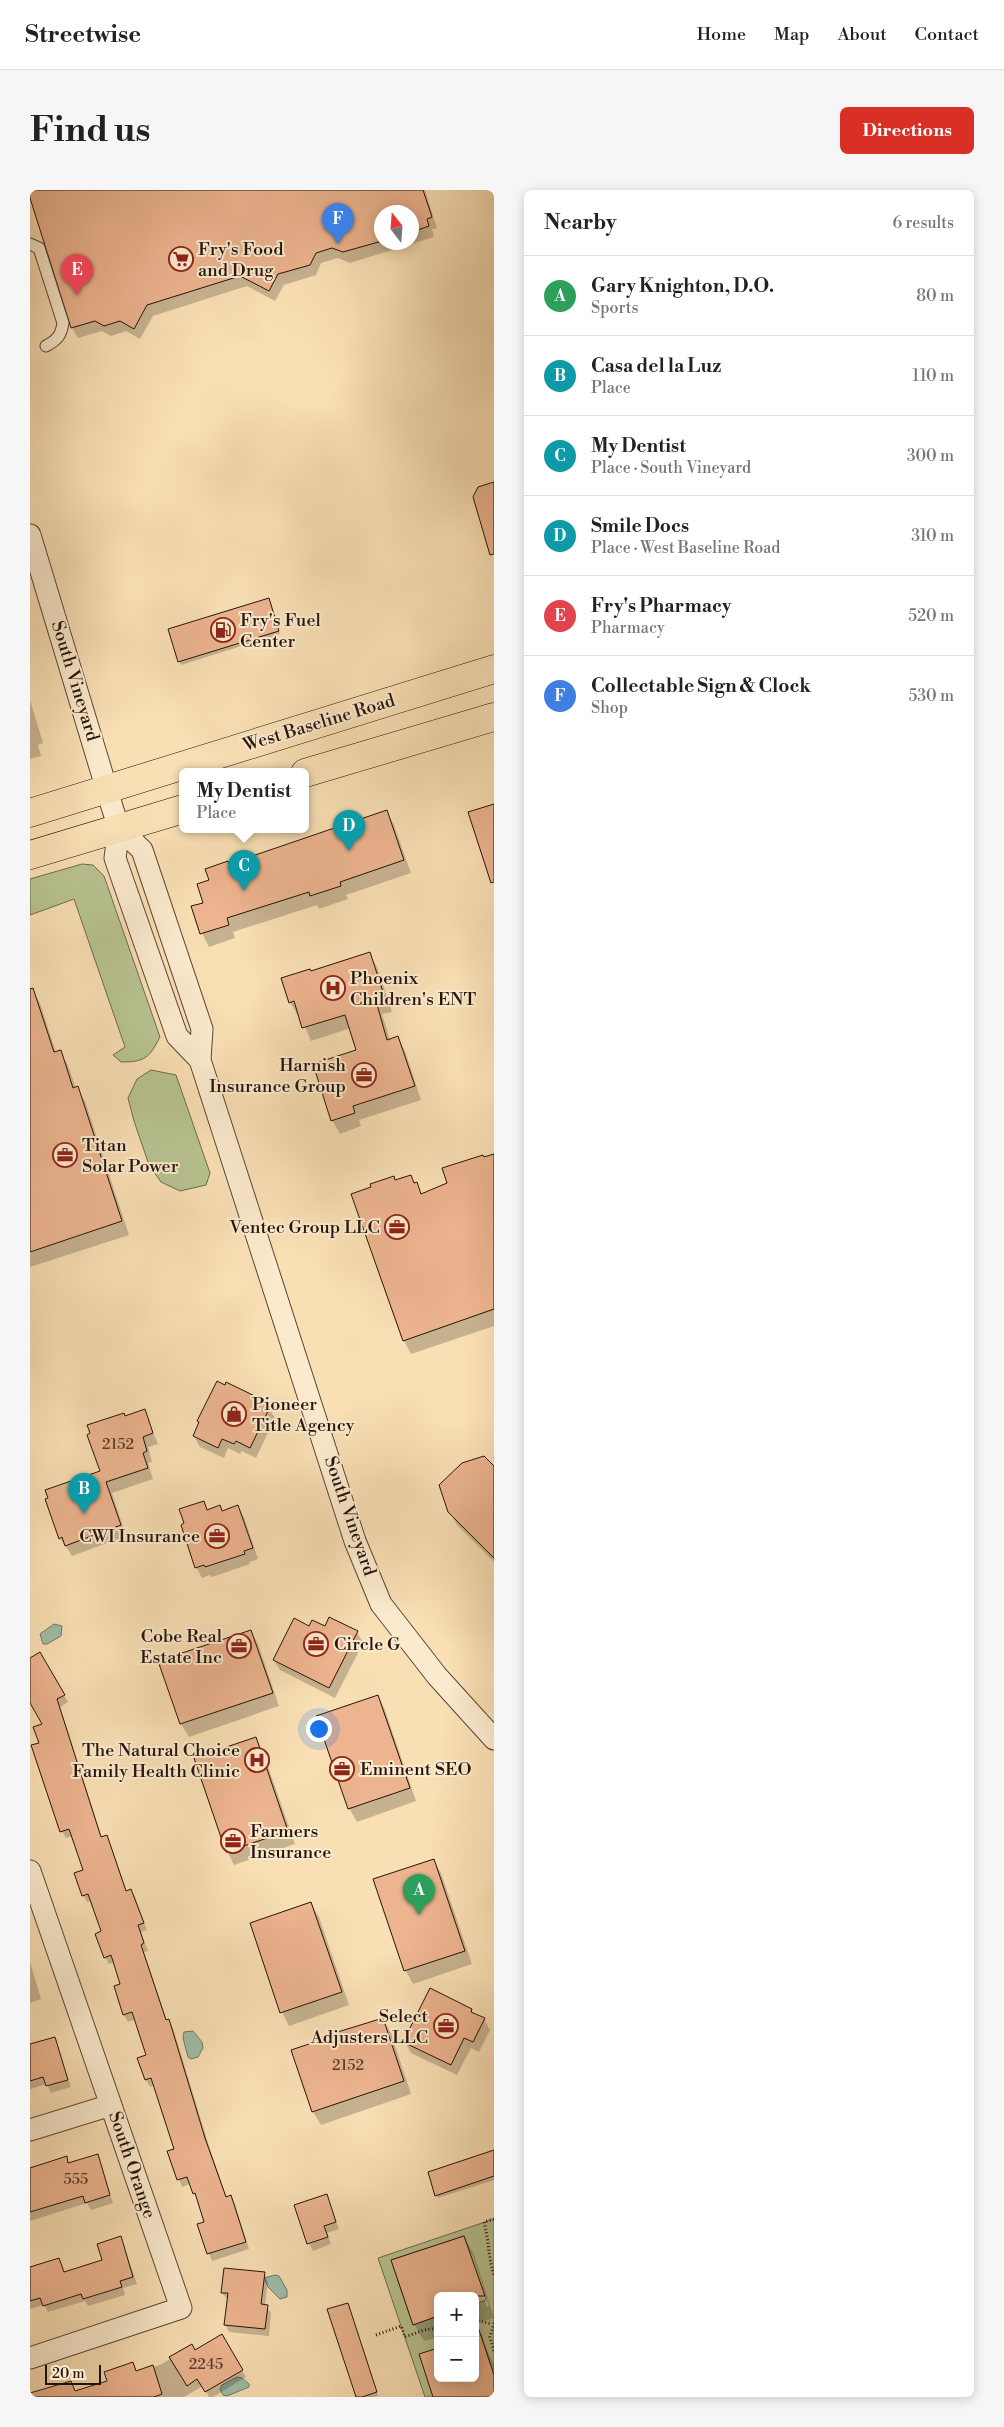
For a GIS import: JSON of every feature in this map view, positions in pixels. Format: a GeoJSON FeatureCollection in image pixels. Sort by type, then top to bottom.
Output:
{"type":"FeatureCollection","features":[{"type":"Feature","properties":{"kind":"main road","name":"West Baseline Road"},"geometry":{"type":"LineString","coordinates":[[30,813],[494,669]]}},
{"type":"Feature","properties":{"kind":"main road"},"geometry":{"type":"LineString","coordinates":[[309,772],[494,717]]}},
{"type":"Feature","properties":{"kind":"main road"},"geometry":{"type":"LineString","coordinates":[[30,855],[179,810]]}},
{"type":"Feature","properties":{"kind":"street","name":"South Vineyard"},"geometry":{"type":"LineString","coordinates":[[30,535],[119,828],[115,858],[177,1036],[200,1060],[355,1542],[381,1604],[437,1676],[494,1739]]}},
{"type":"Feature","properties":{"kind":"street","name":"South Orange"},"geometry":{"type":"LineString","coordinates":[[30,1871],[36,1908],[111,2105],[181,2308],[30,2358]]}},
{"type":"Feature","properties":{"kind":"street"},"geometry":{"type":"LineString","coordinates":[[30,2130],[111,2105]]}},
{"type":"Feature","properties":{"kind":"lane"},"geometry":{"type":"LineString","coordinates":[[30,244],[39,248],[63,324],[62,333],[57,340],[46,346]]}},
{"type":"Feature","properties":{"kind":"path"},"geometry":{"type":"LineString","coordinates":[[494,2218],[484,2222],[489,2240],[488,2256],[494,2275]]}},
{"type":"Feature","properties":{"kind":"path"},"geometry":{"type":"LineString","coordinates":[[479,2321],[493,2323],[490,2337],[494,2352]]}},
{"type":"Feature","properties":{"kind":"path"},"geometry":{"type":"LineString","coordinates":[[376,2334],[401,2326],[405,2337],[434,2329]]}},
{"type":"Feature","properties":{"kind":"green space"},"geometry":{"type":"Polygon","coordinates":[[[82,864],[93,865],[104,876],[160,1037],[153,1050],[141,1060],[121,1062],[113,1055],[125,1047],[74,899],[30,915],[30,879],[82,864]]]}},
{"type":"Feature","properties":{"kind":"green space"},"geometry":{"type":"Polygon","coordinates":[[[151,1070],[176,1075],[210,1173],[206,1185],[180,1191],[161,1182],[149,1165],[128,1098],[137,1079],[151,1070]]]}},
{"type":"Feature","properties":{"kind":"green space"},"geometry":{"type":"Polygon","coordinates":[[[494,2219],[494,2375],[481,2334],[479,2335],[479,2303],[486,2300],[464,2236],[391,2260],[413,2325],[434,2317],[433,2397],[425,2397],[378,2258],[494,2219]]]}},
{"type":"Feature","properties":{"kind":"shaded area"},"geometry":{"type":"Polygon","coordinates":[[[54,1624],[62,1626],[61,1636],[47,1644],[43,1644],[40,1634],[54,1624]]]}},
{"type":"Feature","properties":{"kind":"shaded area"},"geometry":{"type":"Polygon","coordinates":[[[193,2031],[202,2042],[203,2048],[198,2057],[191,2059],[188,2057],[183,2038],[184,2032],[193,2031]]]}},
{"type":"Feature","properties":{"kind":"shaded area"},"geometry":{"type":"Polygon","coordinates":[[[275,2275],[279,2276],[287,2290],[287,2297],[280,2299],[268,2287],[264,2278],[275,2275]]]}},
{"type":"Feature","properties":{"kind":"shaded area"},"geometry":{"type":"Polygon","coordinates":[[[237,2377],[242,2378],[249,2384],[249,2387],[227,2396],[223,2395],[220,2389],[222,2385],[237,2377]]]}},
{"type":"Feature","properties":{"kind":"building","name":"Fry's Food and Drug"},"geometry":{"type":"Polygon","coordinates":[[[30,190],[423,190],[432,217],[427,219],[429,226],[419,230],[419,205],[374,205],[374,243],[343,252],[332,248],[316,253],[310,265],[278,274],[269,291],[240,276],[147,305],[134,329],[120,321],[104,326],[95,321],[71,328],[30,198],[30,190]]]}},
{"type":"Feature","properties":{"kind":"building"},"geometry":{"type":"Polygon","coordinates":[[[494,482],[494,554],[490,555],[473,497],[478,487],[494,482]]]}},
{"type":"Feature","properties":{"kind":"building","name":"Fry's Fuel Center"},"geometry":{"type":"Polygon","coordinates":[[[269,598],[279,631],[178,662],[168,629],[269,598]]]}},
{"type":"Feature","properties":{"kind":"building"},"geometry":{"type":"Polygon","coordinates":[[[494,804],[494,882],[491,883],[468,812],[494,804]]]}},
{"type":"Feature","properties":{"kind":"building"},"geometry":{"type":"Polygon","coordinates":[[[387,810],[404,860],[340,882],[341,886],[310,896],[309,892],[227,918],[229,925],[200,934],[191,906],[203,903],[197,884],[209,880],[205,869],[228,861],[229,864],[387,810]]]}},
{"type":"Feature","properties":{"kind":"building"},"geometry":{"type":"Polygon","coordinates":[[[370,952],[385,998],[376,1001],[387,1040],[398,1036],[415,1086],[353,1106],[355,1113],[331,1121],[313,1064],[356,1050],[345,1015],[302,1028],[294,1001],[289,1003],[281,978],[310,969],[311,971],[370,952]]]}},
{"type":"Feature","properties":{"kind":"building","name":"Titan Solar Power"},"geometry":{"type":"Polygon","coordinates":[[[33,988],[54,1052],[61,1050],[73,1088],[78,1086],[122,1221],[30,1252],[30,989],[33,988]]]}},
{"type":"Feature","properties":{"kind":"building"},"geometry":{"type":"Polygon","coordinates":[[[494,1154],[494,1309],[403,1341],[351,1194],[371,1187],[370,1184],[394,1176],[395,1180],[411,1175],[414,1183],[417,1182],[421,1194],[447,1183],[442,1168],[483,1155],[484,1157],[494,1154]]]}},
{"type":"Feature","properties":{"kind":"building","name":"Pioneer Title Agency"},"geometry":{"type":"Polygon","coordinates":[[[217,1381],[225,1385],[226,1382],[265,1401],[263,1403],[270,1407],[250,1448],[236,1441],[234,1444],[222,1439],[218,1448],[193,1436],[199,1422],[197,1421],[217,1381]]]}},
{"type":"Feature","properties":{"kind":"building"},"geometry":{"type":"Polygon","coordinates":[[[145,1409],[153,1433],[143,1437],[147,1451],[143,1453],[148,1468],[106,1482],[121,1525],[65,1546],[62,1537],[59,1539],[45,1499],[48,1498],[45,1490],[100,1471],[87,1435],[90,1433],[87,1425],[124,1413],[125,1416],[145,1409]]]}},
{"type":"Feature","properties":{"kind":"building"},"geometry":{"type":"Polygon","coordinates":[[[484,1456],[494,1466],[494,1558],[448,1512],[439,1485],[462,1463],[484,1456]]]}},
{"type":"Feature","properties":{"kind":"building","name":"CWI Insurance"},"geometry":{"type":"Polygon","coordinates":[[[204,1501],[207,1510],[220,1505],[222,1511],[238,1505],[253,1548],[244,1551],[245,1554],[205,1567],[204,1565],[195,1568],[181,1525],[184,1523],[179,1509],[204,1501]]]}},
{"type":"Feature","properties":{"kind":"building","name":"Circle G"},"geometry":{"type":"Polygon","coordinates":[[[329,1617],[358,1631],[329,1688],[273,1660],[294,1618],[309,1626],[312,1620],[325,1626],[329,1617]]]}},
{"type":"Feature","properties":{"kind":"building"},"geometry":{"type":"Polygon","coordinates":[[[251,1630],[273,1693],[180,1724],[158,1661],[251,1630]]]}},
{"type":"Feature","properties":{"kind":"building"},"geometry":{"type":"Polygon","coordinates":[[[40,1652],[65,1695],[57,1699],[101,1837],[107,1835],[126,1891],[131,1889],[144,1923],[138,1925],[144,1943],[141,1945],[166,2020],[169,2019],[205,2138],[226,2197],[231,2195],[246,2242],[207,2254],[197,2224],[204,2222],[195,2193],[193,2194],[187,2177],[177,2180],[167,2151],[174,2149],[151,2078],[145,2080],[137,2058],[146,2055],[132,2012],[123,2015],[114,1986],[120,1984],[111,1955],[104,1958],[95,1934],[101,1931],[88,1894],[82,1896],[74,1873],[83,1870],[69,1829],[60,1832],[31,1745],[39,1743],[33,1727],[42,1724],[30,1703],[30,1658],[40,1652]]]}},
{"type":"Feature","properties":{"kind":"building"},"geometry":{"type":"Polygon","coordinates":[[[378,1695],[410,1788],[348,1809],[316,1716],[378,1695]]]}},
{"type":"Feature","properties":{"kind":"building"},"geometry":{"type":"Polygon","coordinates":[[[256,1737],[288,1831],[226,1852],[194,1758],[256,1737]]]}},
{"type":"Feature","properties":{"kind":"building"},"geometry":{"type":"Polygon","coordinates":[[[434,1859],[465,1951],[404,1971],[373,1879],[434,1859]]]}},
{"type":"Feature","properties":{"kind":"building"},"geometry":{"type":"Polygon","coordinates":[[[311,1902],[342,1992],[280,2013],[250,1923],[311,1902]]]}},
{"type":"Feature","properties":{"kind":"building","name":"Select Adjusters LLC"},"geometry":{"type":"Polygon","coordinates":[[[430,1988],[472,2009],[471,2012],[485,2018],[473,2042],[464,2038],[451,2065],[403,2042],[430,1988]]]}},
{"type":"Feature","properties":{"kind":"building"},"geometry":{"type":"Polygon","coordinates":[[[383,2018],[404,2081],[312,2112],[291,2050],[315,2042],[315,2039],[383,2018]]]}},
{"type":"Feature","properties":{"kind":"building"},"geometry":{"type":"Polygon","coordinates":[[[55,2037],[68,2080],[46,2086],[43,2077],[30,2081],[30,2044],[55,2037]]]}},
{"type":"Feature","properties":{"kind":"building"},"geometry":{"type":"Polygon","coordinates":[[[494,2150],[494,2176],[435,2196],[428,2172],[494,2150]]]}},
{"type":"Feature","properties":{"kind":"building"},"geometry":{"type":"Polygon","coordinates":[[[98,2154],[110,2195],[85,2203],[83,2196],[30,2212],[30,2168],[67,2156],[68,2163],[98,2154]]]}},
{"type":"Feature","properties":{"kind":"building"},"geometry":{"type":"Polygon","coordinates":[[[327,2194],[336,2222],[324,2226],[328,2237],[307,2244],[294,2205],[327,2194]]]}},
{"type":"Feature","properties":{"kind":"building"},"geometry":{"type":"Polygon","coordinates":[[[121,2236],[133,2277],[120,2281],[122,2287],[83,2299],[81,2294],[43,2306],[40,2298],[30,2301],[30,2267],[59,2258],[64,2272],[102,2260],[97,2244],[121,2236]]]}},
{"type":"Feature","properties":{"kind":"building"},"geometry":{"type":"Polygon","coordinates":[[[464,2236],[485,2296],[479,2296],[479,2292],[434,2292],[434,2317],[413,2325],[391,2260],[464,2236]]]}},
{"type":"Feature","properties":{"kind":"building"},"geometry":{"type":"Polygon","coordinates":[[[224,2268],[265,2272],[261,2304],[268,2305],[265,2329],[224,2325],[228,2293],[221,2293],[224,2268]]]}},
{"type":"Feature","properties":{"kind":"building"},"geometry":{"type":"Polygon","coordinates":[[[348,2303],[377,2392],[362,2397],[356,2397],[327,2309],[348,2303]]]}},
{"type":"Feature","properties":{"kind":"building"},"geometry":{"type":"Polygon","coordinates":[[[479,2330],[494,2375],[494,2397],[433,2397],[419,2354],[434,2349],[434,2382],[479,2382],[479,2330]]]}},
{"type":"Feature","properties":{"kind":"building"},"geometry":{"type":"Polygon","coordinates":[[[222,2334],[243,2370],[205,2392],[197,2379],[187,2386],[169,2357],[192,2344],[195,2350],[222,2334]]]}},
{"type":"Feature","properties":{"kind":"building"},"geometry":{"type":"Polygon","coordinates":[[[133,2362],[136,2371],[153,2365],[162,2394],[154,2397],[31,2397],[30,2393],[71,2381],[75,2391],[107,2381],[104,2372],[133,2362]]]}},
{"type":"Feature","properties":{"kind":"place","name":"Collectable Sign & Clock"},"geometry":{"type":"Point","coordinates":[338,244]}},
{"type":"Feature","properties":{"kind":"place","name":"Fry's Food and Drug"},"geometry":{"type":"Point","coordinates":[181,259]}},
{"type":"Feature","properties":{"kind":"place","name":"Fry's Pharmacy"},"geometry":{"type":"Point","coordinates":[77,295]}},
{"type":"Feature","properties":{"kind":"place","name":"Fry's Fuel Center"},"geometry":{"type":"Point","coordinates":[223,630]}},
{"type":"Feature","properties":{"kind":"place","name":"Smile Docs"},"geometry":{"type":"Point","coordinates":[349,851]}},
{"type":"Feature","properties":{"kind":"place","name":"My Dentist"},"geometry":{"type":"Point","coordinates":[244,891]}},
{"type":"Feature","properties":{"kind":"place","name":"Phoenix Children's ENT"},"geometry":{"type":"Point","coordinates":[333,988]}},
{"type":"Feature","properties":{"kind":"place","name":"Harnish Insurance Group"},"geometry":{"type":"Point","coordinates":[364,1075]}},
{"type":"Feature","properties":{"kind":"place","name":"Titan Solar Power"},"geometry":{"type":"Point","coordinates":[65,1155]}},
{"type":"Feature","properties":{"kind":"place","name":"Ventec Group LLC"},"geometry":{"type":"Point","coordinates":[397,1227]}},
{"type":"Feature","properties":{"kind":"place","name":"Pioneer Title Agency"},"geometry":{"type":"Point","coordinates":[234,1414]}},
{"type":"Feature","properties":{"kind":"place","name":"Casa del la Luz"},"geometry":{"type":"Point","coordinates":[84,1514]}},
{"type":"Feature","properties":{"kind":"place","name":"CWI Insurance"},"geometry":{"type":"Point","coordinates":[217,1536]}},
{"type":"Feature","properties":{"kind":"place","name":"Circle G"},"geometry":{"type":"Point","coordinates":[316,1644]}},
{"type":"Feature","properties":{"kind":"place","name":"Cobe Real Estate Inc"},"geometry":{"type":"Point","coordinates":[239,1646]}},
{"type":"Feature","properties":{"kind":"place","name":"The Natural Choice Family Health Clinic"},"geometry":{"type":"Point","coordinates":[257,1760]}},
{"type":"Feature","properties":{"kind":"place","name":"Eminent SEO"},"geometry":{"type":"Point","coordinates":[342,1769]}},
{"type":"Feature","properties":{"kind":"place","name":"Farmers Insurance"},"geometry":{"type":"Point","coordinates":[233,1841]}},
{"type":"Feature","properties":{"kind":"place","name":"Gary Knighton, D.O."},"geometry":{"type":"Point","coordinates":[419,1915]}},
{"type":"Feature","properties":{"kind":"place","name":"Select Adjusters LLC"},"geometry":{"type":"Point","coordinates":[446,2026]}}]}
